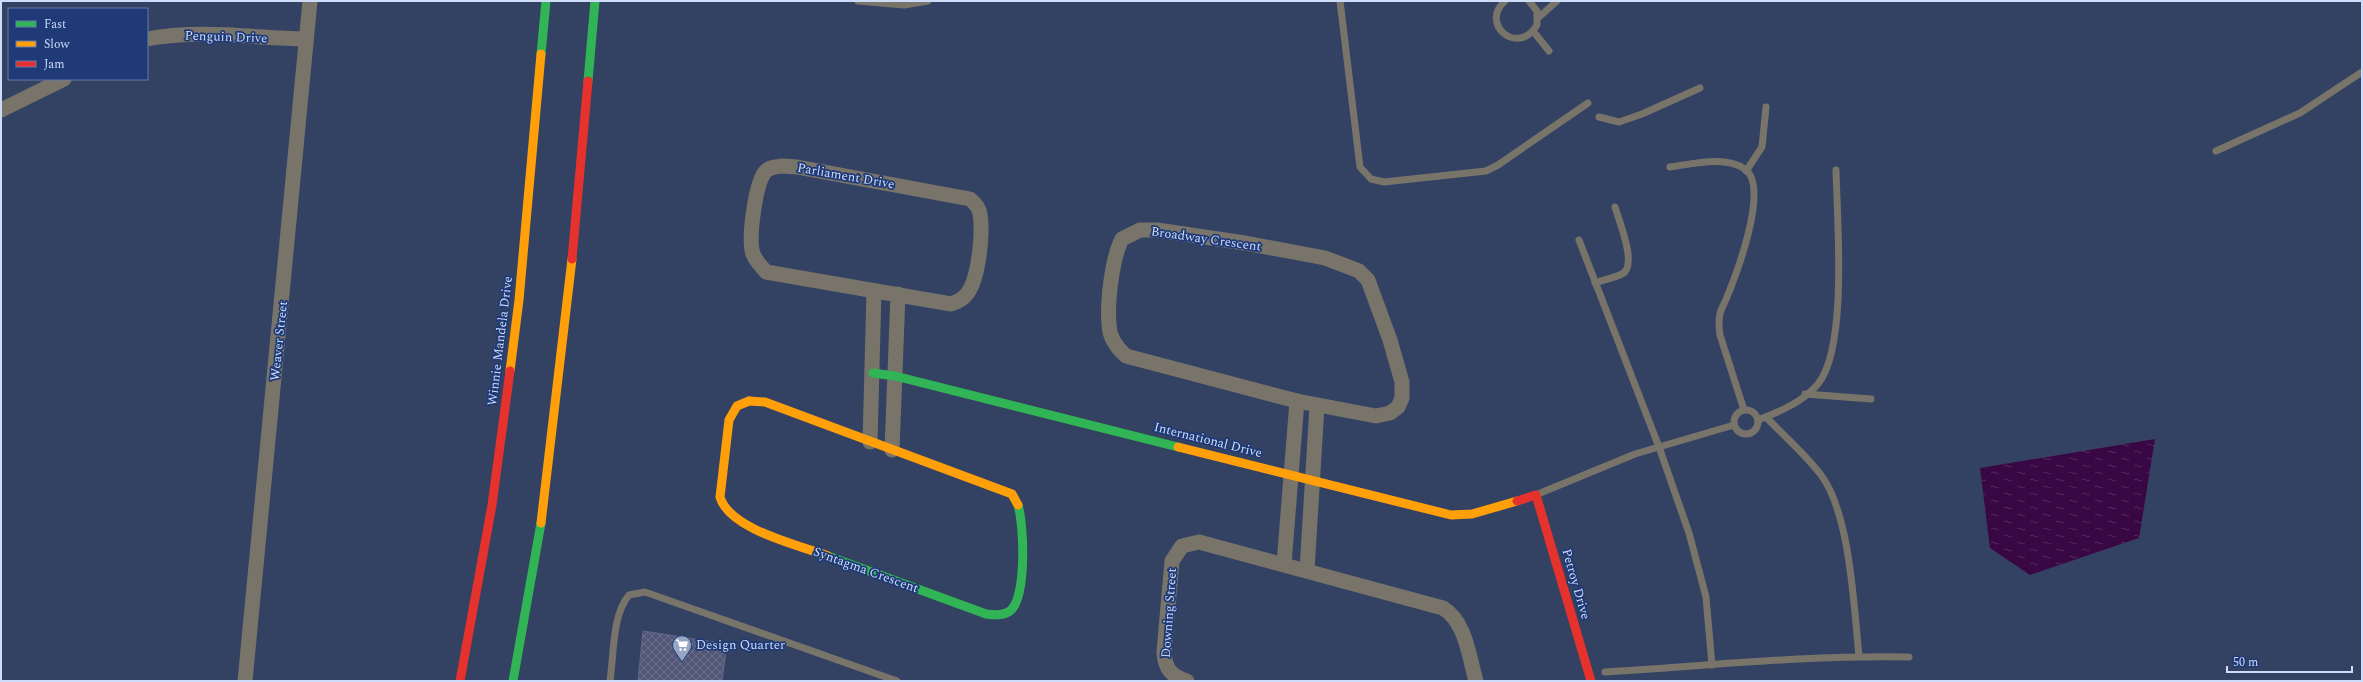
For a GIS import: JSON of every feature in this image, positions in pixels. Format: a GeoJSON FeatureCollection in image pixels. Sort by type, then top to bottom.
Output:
{"type":"FeatureCollection","features":[{"type":"Feature","properties":{"kind":"street","name":"Weaver Street"},"geometry":{"type":"LineString","coordinates":[[245,681],[304,83],[306,39],[310,1]]}},
{"type":"Feature","properties":{"kind":"street","name":"Winnie Mandela Drive"},"geometry":{"type":"LineString","coordinates":[[460,681],[492,505],[519,300],[546,1]]}},
{"type":"Feature","properties":{"kind":"street"},"geometry":{"type":"LineString","coordinates":[[513,681],[543,514],[568,303],[595,1]]}},
{"type":"Feature","properties":{"kind":"street","name":"Penguin Drive"},"geometry":{"type":"LineString","coordinates":[[148,39],[167,35],[196,34],[306,39]]}},
{"type":"Feature","properties":{"kind":"street"},"geometry":{"type":"LineString","coordinates":[[1,110],[62,80]]}},
{"type":"Feature","properties":{"kind":"street","name":"Parliament Drive"},"geometry":{"type":"LineString","coordinates":[[777,167],[797,167],[960,196],[976,204],[980,213],[979,255],[972,284],[967,294],[958,302],[951,304],[898,294],[766,272],[757,262],[752,253],[757,189],[766,171],[777,167]]}},
{"type":"Feature","properties":{"kind":"street","name":"Broadway Crescent"},"geometry":{"type":"LineString","coordinates":[[1140,230],[1157,230],[1325,258],[1359,271],[1368,280],[1390,340],[1402,382],[1402,398],[1398,407],[1390,413],[1376,416],[1318,406],[1126,356],[1112,339],[1108,325],[1113,266],[1122,239],[1140,230]]}},
{"type":"Feature","properties":{"kind":"street"},"geometry":{"type":"LineString","coordinates":[[870,442],[874,291]]}},
{"type":"Feature","properties":{"kind":"street"},"geometry":{"type":"LineString","coordinates":[[892,450],[898,294]]}},
{"type":"Feature","properties":{"kind":"street","name":"International Drive"},"geometry":{"type":"LineString","coordinates":[[873,373],[896,376],[1451,515],[1472,514],[1536,495]]}},
{"type":"Feature","properties":{"kind":"street","name":"Syntagma Crescent"},"geometry":{"type":"LineString","coordinates":[[749,401],[765,402],[892,450],[1002,489],[1012,494],[1018,501],[1023,520],[1018,600],[1013,610],[1005,615],[986,614],[744,525],[729,516],[722,506],[720,497],[729,420],[732,413],[742,403],[749,401]]}},
{"type":"Feature","properties":{"kind":"street"},"geometry":{"type":"LineString","coordinates":[[1284,564],[1297,401]]}},
{"type":"Feature","properties":{"kind":"street"},"geometry":{"type":"LineString","coordinates":[[1307,570],[1318,406]]}},
{"type":"Feature","properties":{"kind":"street","name":"Petroy Drive"},"geometry":{"type":"LineString","coordinates":[[1536,495],[1591,681]]}},
{"type":"Feature","properties":{"kind":"street","name":"Downing Street"},"geometry":{"type":"LineString","coordinates":[[1187,681],[1174,676],[1169,672],[1164,659],[1172,561],[1176,552],[1190,543],[1199,542],[1443,608],[1452,614],[1460,624],[1476,681]]}},
{"type":"Feature","properties":{"kind":"lane"},"geometry":{"type":"LineString","coordinates":[[858,1],[904,4],[928,1]]}},
{"type":"Feature","properties":{"kind":"lane"},"geometry":{"type":"LineString","coordinates":[[1340,1],[1360,167],[1370,179],[1384,182],[1486,171],[1498,165],[1588,103]]}},
{"type":"Feature","properties":{"kind":"lane"},"geometry":{"type":"LineString","coordinates":[[1529,1],[1533,4],[1538,18]]}},
{"type":"Feature","properties":{"kind":"lane"},"geometry":{"type":"LineString","coordinates":[[1500,2],[1497,11],[1498,25],[1507,36],[1521,38],[1533,31],[1538,18],[1557,1]]}},
{"type":"Feature","properties":{"kind":"lane"},"geometry":{"type":"LineString","coordinates":[[1533,31],[1549,51]]}},
{"type":"Feature","properties":{"kind":"lane"},"geometry":{"type":"LineString","coordinates":[[2216,151],[2300,113],[2362,72]]}},
{"type":"Feature","properties":{"kind":"lane"},"geometry":{"type":"LineString","coordinates":[[1599,117],[1619,122],[1642,114],[1700,88]]}},
{"type":"Feature","properties":{"kind":"lane"},"geometry":{"type":"LineString","coordinates":[[1746,170],[1762,147],[1766,107]]}},
{"type":"Feature","properties":{"kind":"lane"},"geometry":{"type":"LineString","coordinates":[[1670,167],[1710,162],[1725,163],[1746,170],[1753,184],[1753,203],[1749,232],[1735,277],[1720,313],[1719,324],[1720,335],[1744,410]]}},
{"type":"Feature","properties":{"kind":"lane"},"geometry":{"type":"LineString","coordinates":[[1758,420],[1795,403],[1818,384],[1828,362],[1834,338],[1839,280],[1836,170]]}},
{"type":"Feature","properties":{"kind":"lane"},"geometry":{"type":"LineString","coordinates":[[1595,283],[1623,274],[1628,268],[1629,258],[1615,207]]}},
{"type":"Feature","properties":{"kind":"lane"},"geometry":{"type":"LineString","coordinates":[[1579,240],[1659,447],[1698,564],[1706,597],[1712,665]]}},
{"type":"Feature","properties":{"kind":"lane"},"geometry":{"type":"LineString","coordinates":[[1805,394],[1871,399]]}},
{"type":"Feature","properties":{"kind":"lane"},"geometry":{"type":"LineString","coordinates":[[1744,410],[1755,414],[1758,420],[1754,432],[1748,434],[1737,430],[1734,425],[1734,418],[1744,410]]}},
{"type":"Feature","properties":{"kind":"lane"},"geometry":{"type":"LineString","coordinates":[[1766,417],[1821,475],[1830,492],[1848,556],[1860,656]]}},
{"type":"Feature","properties":{"kind":"lane"},"geometry":{"type":"LineString","coordinates":[[1536,495],[1635,454],[1734,425]]}},
{"type":"Feature","properties":{"kind":"lane"},"geometry":{"type":"LineString","coordinates":[[610,681],[617,618],[622,604],[629,595],[645,592],[897,681]]}},
{"type":"Feature","properties":{"kind":"lane"},"geometry":{"type":"LineString","coordinates":[[1605,672],[1860,656],[1909,657]]}},
{"type":"Feature","properties":{"kind":"water"},"geometry":{"type":"Polygon","coordinates":[[[2155,439],[2139,538],[2030,575],[1990,548],[1980,468],[2155,439]]]}},
{"type":"Feature","properties":{"kind":"building","name":"Design Quarter"},"geometry":{"type":"Polygon","coordinates":[[[643,631],[727,644],[722,681],[638,681],[643,631]]]}},
{"type":"Feature","properties":{"kind":"traffic: fast"},"geometry":{"type":"LineString","coordinates":[[541,54],[546,1]]}},
{"type":"Feature","properties":{"kind":"traffic: fast"},"geometry":{"type":"LineString","coordinates":[[588,81],[595,1]]}},
{"type":"Feature","properties":{"kind":"traffic: fast"},"geometry":{"type":"LineString","coordinates":[[873,373],[895,376],[1178,447]]}},
{"type":"Feature","properties":{"kind":"traffic: fast"},"geometry":{"type":"LineString","coordinates":[[828,556],[986,614],[1004,614],[1010,611],[1015,604],[1022,577],[1023,544],[1018,505]]}},
{"type":"Feature","properties":{"kind":"traffic: fast"},"geometry":{"type":"LineString","coordinates":[[513,681],[541,523]]}},
{"type":"Feature","properties":{"kind":"traffic: slow"},"geometry":{"type":"LineString","coordinates":[[510,371],[519,300],[541,54]]}},
{"type":"Feature","properties":{"kind":"traffic: slow"},"geometry":{"type":"LineString","coordinates":[[541,523],[572,259]]}},
{"type":"Feature","properties":{"kind":"traffic: slow"},"geometry":{"type":"LineString","coordinates":[[749,401],[765,402],[1012,494],[1018,505]]}},
{"type":"Feature","properties":{"kind":"traffic: slow"},"geometry":{"type":"LineString","coordinates":[[749,401],[737,406],[729,420],[720,497],[726,508],[736,518],[750,527],[783,541],[828,556]]}},
{"type":"Feature","properties":{"kind":"traffic: slow"},"geometry":{"type":"LineString","coordinates":[[1178,447],[1451,515],[1472,514],[1517,501]]}},
{"type":"Feature","properties":{"kind":"traffic: jam"},"geometry":{"type":"LineString","coordinates":[[572,259],[588,81]]}},
{"type":"Feature","properties":{"kind":"traffic: jam"},"geometry":{"type":"LineString","coordinates":[[460,681],[492,505],[510,371]]}},
{"type":"Feature","properties":{"kind":"traffic: jam"},"geometry":{"type":"LineString","coordinates":[[1517,501],[1536,495],[1591,681]]}},
{"type":"Feature","properties":{"kind":"place","name":"Design Quarter"},"geometry":{"type":"Point","coordinates":[682,662]}}]}
